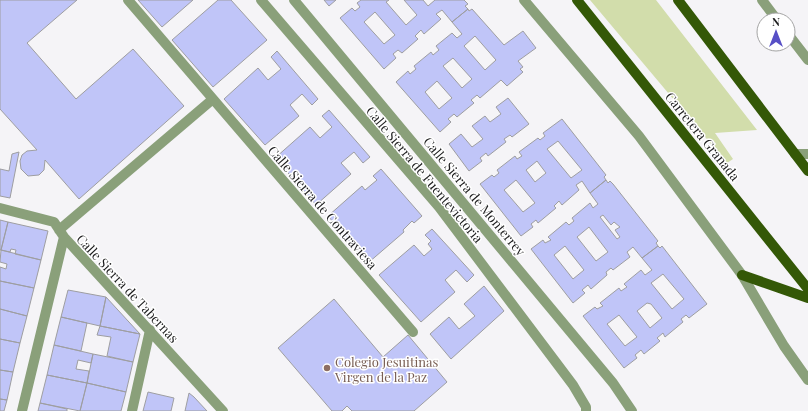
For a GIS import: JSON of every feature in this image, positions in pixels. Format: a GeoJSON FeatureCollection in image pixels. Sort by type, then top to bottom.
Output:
{"type":"FeatureCollection","features":[{"type":"Feature","properties":{"kind":"main road","name":"Carretera Granada"},"geometry":{"type":"LineString","coordinates":[[577,0],[808,289]]}},
{"type":"Feature","properties":{"kind":"main road"},"geometry":{"type":"LineString","coordinates":[[679,1],[808,171]]}},
{"type":"Feature","properties":{"kind":"main road"},"geometry":{"type":"LineString","coordinates":[[742,276],[808,298]]}},
{"type":"Feature","properties":{"kind":"street","name":"Calle Sierra de Contraviesa"},"geometry":{"type":"LineString","coordinates":[[128,0],[413,332]]}},
{"type":"Feature","properties":{"kind":"street","name":"Calle Sierra de Fuentevictoria"},"geometry":{"type":"LineString","coordinates":[[261,0],[439,207],[573,385],[586,407],[586,411]]}},
{"type":"Feature","properties":{"kind":"street","name":"Calle Sierra de Monterrey"},"geometry":{"type":"LineString","coordinates":[[294,0],[613,382],[632,411]]}},
{"type":"Feature","properties":{"kind":"street"},"geometry":{"type":"LineString","coordinates":[[524,0],[639,136],[742,276],[784,346],[808,380]]}},
{"type":"Feature","properties":{"kind":"street"},"geometry":{"type":"LineString","coordinates":[[762,0],[771,12]]}},
{"type":"Feature","properties":{"kind":"street"},"geometry":{"type":"LineString","coordinates":[[796,44],[808,60]]}},
{"type":"Feature","properties":{"kind":"street"},"geometry":{"type":"LineString","coordinates":[[22,411],[62,233],[213,100]]}},
{"type":"Feature","properties":{"kind":"street"},"geometry":{"type":"LineString","coordinates":[[795,154],[808,154]]}},
{"type":"Feature","properties":{"kind":"street","name":"Calle Sierra de Tabernas"},"geometry":{"type":"LineString","coordinates":[[0,208],[54,222],[62,233],[223,411]]}},
{"type":"Feature","properties":{"kind":"street"},"geometry":{"type":"LineString","coordinates":[[132,411],[150,330]]}},
{"type":"Feature","properties":{"kind":"green space"},"geometry":{"type":"Polygon","coordinates":[[[590,0],[656,0],[757,130],[715,133],[733,159],[727,163],[590,0]]]}},
{"type":"Feature","properties":{"kind":"building"},"geometry":{"type":"Polygon","coordinates":[[[0,0],[77,0],[27,43],[76,99],[133,49],[184,106],[79,199],[45,160],[44,170],[39,175],[28,176],[21,169],[20,161],[22,155],[27,151],[37,150],[0,109],[0,0]]]}},
{"type":"Feature","properties":{"kind":"building"},"geometry":{"type":"Polygon","coordinates":[[[138,0],[193,0],[162,27],[138,0]]]}},
{"type":"Feature","properties":{"kind":"building"},"geometry":{"type":"Polygon","coordinates":[[[218,0],[231,0],[267,40],[213,87],[172,40],[218,0]]]}},
{"type":"Feature","properties":{"kind":"building"},"geometry":{"type":"Polygon","coordinates":[[[324,0],[336,0],[329,6],[324,0]]]}},
{"type":"Feature","properties":{"kind":"building"},"geometry":{"type":"Polygon","coordinates":[[[361,0],[389,0],[386,2],[406,25],[417,15],[404,0],[423,0],[428,6],[435,0],[464,0],[468,4],[465,6],[468,9],[452,22],[442,10],[436,14],[441,19],[424,34],[421,30],[415,36],[418,39],[402,53],[398,50],[393,54],[396,58],[384,69],[340,18],[352,8],[355,11],[360,7],[357,3],[361,0]],[[375,12],[364,22],[384,44],[395,35],[375,12]]]}},
{"type":"Feature","properties":{"kind":"building"},"geometry":{"type":"Polygon","coordinates":[[[468,9],[469,11],[472,9],[504,45],[523,31],[536,48],[518,61],[523,67],[520,69],[523,72],[507,86],[501,80],[480,98],[477,95],[471,100],[474,103],[457,117],[454,114],[448,119],[451,122],[440,132],[396,82],[408,71],[410,74],[416,69],[414,66],[431,52],[433,55],[439,50],[436,46],[452,33],[457,38],[462,34],[452,22],[468,9]],[[475,36],[464,46],[485,70],[496,60],[475,36]],[[453,58],[443,66],[462,88],[472,79],[453,58]],[[437,81],[425,92],[439,109],[452,98],[437,81]]]}},
{"type":"Feature","properties":{"kind":"building"},"geometry":{"type":"Polygon","coordinates":[[[277,51],[318,99],[312,105],[302,94],[290,105],[299,116],[265,145],[224,99],[258,68],[268,80],[281,69],[271,57],[277,51]]]}},
{"type":"Feature","properties":{"kind":"building"},"geometry":{"type":"Polygon","coordinates":[[[508,98],[529,124],[512,137],[510,135],[504,139],[506,142],[488,156],[486,153],[480,158],[482,161],[469,171],[449,144],[461,134],[472,147],[483,139],[472,126],[485,116],[490,122],[501,114],[496,107],[508,98]]]}},
{"type":"Feature","properties":{"kind":"building"},"geometry":{"type":"Polygon","coordinates":[[[329,110],[370,157],[363,163],[354,152],[341,163],[351,174],[316,205],[275,158],[310,127],[320,138],[332,127],[322,116],[329,110]]]}},
{"type":"Feature","properties":{"kind":"building"},"geometry":{"type":"Polygon","coordinates":[[[562,119],[606,175],[604,177],[606,180],[590,193],[582,181],[576,185],[579,190],[562,205],[559,201],[554,206],[556,208],[538,223],[536,220],[531,224],[533,227],[521,236],[480,184],[492,175],[494,177],[499,173],[497,170],[515,156],[517,159],[522,156],[519,152],[538,138],[540,140],[545,136],[543,133],[562,119]],[[558,141],[547,149],[571,178],[582,170],[558,141]],[[537,161],[526,170],[535,182],[546,173],[537,161]],[[516,180],[504,190],[523,212],[535,203],[516,180]]]}},
{"type":"Feature","properties":{"kind":"building"},"geometry":{"type":"Polygon","coordinates":[[[19,152],[10,198],[0,196],[0,169],[9,171],[12,154],[19,152]]]}},
{"type":"Feature","properties":{"kind":"building"},"geometry":{"type":"Polygon","coordinates":[[[381,169],[422,216],[414,223],[412,221],[403,230],[404,232],[368,263],[328,216],[362,186],[365,190],[377,180],[373,176],[381,169]]]}},
{"type":"Feature","properties":{"kind":"building"},"geometry":{"type":"Polygon","coordinates":[[[606,180],[608,183],[610,181],[658,241],[656,243],[658,246],[642,258],[633,247],[627,252],[630,257],[613,270],[611,268],[606,272],[607,275],[591,289],[588,285],[582,290],[585,293],[573,303],[531,249],[543,240],[545,243],[551,240],[548,237],[566,222],[569,225],[574,221],[572,218],[590,203],[593,208],[598,204],[590,193],[606,180]],[[603,215],[600,217],[617,239],[620,237],[615,230],[620,227],[614,222],[611,225],[603,215]],[[589,227],[577,237],[596,261],[608,252],[589,227]],[[565,246],[554,255],[573,279],[584,270],[565,246]]]}},
{"type":"Feature","properties":{"kind":"building"},"geometry":{"type":"Polygon","coordinates":[[[0,220],[8,222],[1,250],[0,250],[0,220]]]}},
{"type":"Feature","properties":{"kind":"building"},"geometry":{"type":"Polygon","coordinates":[[[8,222],[48,231],[41,260],[15,254],[16,250],[11,249],[10,252],[1,250],[8,222]]]}},
{"type":"Feature","properties":{"kind":"building"},"geometry":{"type":"Polygon","coordinates":[[[432,229],[474,275],[467,282],[456,270],[445,280],[455,292],[421,322],[379,275],[414,245],[424,256],[432,249],[428,244],[431,241],[425,235],[432,229]]]}},
{"type":"Feature","properties":{"kind":"building"},"geometry":{"type":"Polygon","coordinates":[[[658,246],[660,248],[662,246],[707,304],[689,318],[686,315],[681,319],[683,322],[665,337],[663,333],[657,338],[660,341],[644,354],[641,350],[635,355],[637,358],[624,368],[583,316],[595,307],[597,309],[603,306],[600,303],[619,288],[621,291],[627,287],[624,284],[641,270],[645,275],[652,270],[642,258],[658,246]],[[663,274],[651,283],[672,309],[684,299],[663,274]],[[647,303],[637,311],[650,328],[662,318],[651,304],[647,303]],[[619,315],[607,324],[625,346],[637,337],[619,315]]]}},
{"type":"Feature","properties":{"kind":"building"},"geometry":{"type":"Polygon","coordinates":[[[1,250],[41,260],[34,288],[0,281],[0,267],[6,269],[7,264],[0,262],[1,250]]]}},
{"type":"Feature","properties":{"kind":"building"},"geometry":{"type":"Polygon","coordinates":[[[0,281],[34,288],[27,316],[0,309],[0,281]]]}},
{"type":"Feature","properties":{"kind":"building"},"geometry":{"type":"Polygon","coordinates":[[[484,286],[504,311],[451,359],[430,334],[449,317],[459,329],[475,316],[464,304],[484,286]]]}},
{"type":"Feature","properties":{"kind":"building"},"geometry":{"type":"Polygon","coordinates":[[[68,290],[106,297],[100,326],[61,317],[68,290]]]}},
{"type":"Feature","properties":{"kind":"building"},"geometry":{"type":"Polygon","coordinates":[[[106,297],[140,334],[100,326],[106,297]]]}},
{"type":"Feature","properties":{"kind":"building"},"geometry":{"type":"Polygon","coordinates":[[[334,299],[383,357],[408,335],[447,382],[414,411],[352,411],[347,406],[342,411],[332,411],[278,348],[334,299]]]}},
{"type":"Feature","properties":{"kind":"building"},"geometry":{"type":"Polygon","coordinates":[[[0,309],[27,316],[20,343],[0,339],[0,309]]]}},
{"type":"Feature","properties":{"kind":"building"},"geometry":{"type":"Polygon","coordinates":[[[61,317],[87,323],[81,351],[54,345],[61,317]]]}},
{"type":"Feature","properties":{"kind":"building"},"geometry":{"type":"Polygon","coordinates":[[[100,326],[140,334],[133,362],[107,356],[111,337],[97,335],[100,326]]]}},
{"type":"Feature","properties":{"kind":"building"},"geometry":{"type":"Polygon","coordinates":[[[0,339],[20,343],[13,372],[0,370],[0,339]]]}},
{"type":"Feature","properties":{"kind":"building"},"geometry":{"type":"Polygon","coordinates":[[[54,345],[93,354],[91,363],[78,360],[76,369],[89,371],[87,383],[47,375],[54,345]]]}},
{"type":"Feature","properties":{"kind":"building"},"geometry":{"type":"Polygon","coordinates":[[[93,354],[133,362],[126,392],[87,383],[93,354]]]}},
{"type":"Feature","properties":{"kind":"building"},"geometry":{"type":"Polygon","coordinates":[[[0,370],[13,372],[7,400],[0,399],[0,370]]]}},
{"type":"Feature","properties":{"kind":"building"},"geometry":{"type":"Polygon","coordinates":[[[47,375],[87,383],[80,411],[40,403],[47,375]]]}},
{"type":"Feature","properties":{"kind":"building"},"geometry":{"type":"Polygon","coordinates":[[[87,383],[126,392],[121,411],[80,411],[87,383]]]}},
{"type":"Feature","properties":{"kind":"building"},"geometry":{"type":"Polygon","coordinates":[[[148,392],[174,398],[171,411],[143,411],[148,392]]]}},
{"type":"Feature","properties":{"kind":"building"},"geometry":{"type":"Polygon","coordinates":[[[189,393],[194,397],[207,411],[185,411],[189,393]]]}},
{"type":"Feature","properties":{"kind":"building"},"geometry":{"type":"Polygon","coordinates":[[[0,399],[7,400],[4,411],[0,411],[0,399]]]}},
{"type":"Feature","properties":{"kind":"building"},"geometry":{"type":"Polygon","coordinates":[[[40,403],[67,409],[67,411],[38,411],[40,403]]]}},
{"type":"Feature","properties":{"kind":"place","name":"Colegio Jesuitinas Virgen de la Paz"},"geometry":{"type":"Point","coordinates":[327,368]}}]}
